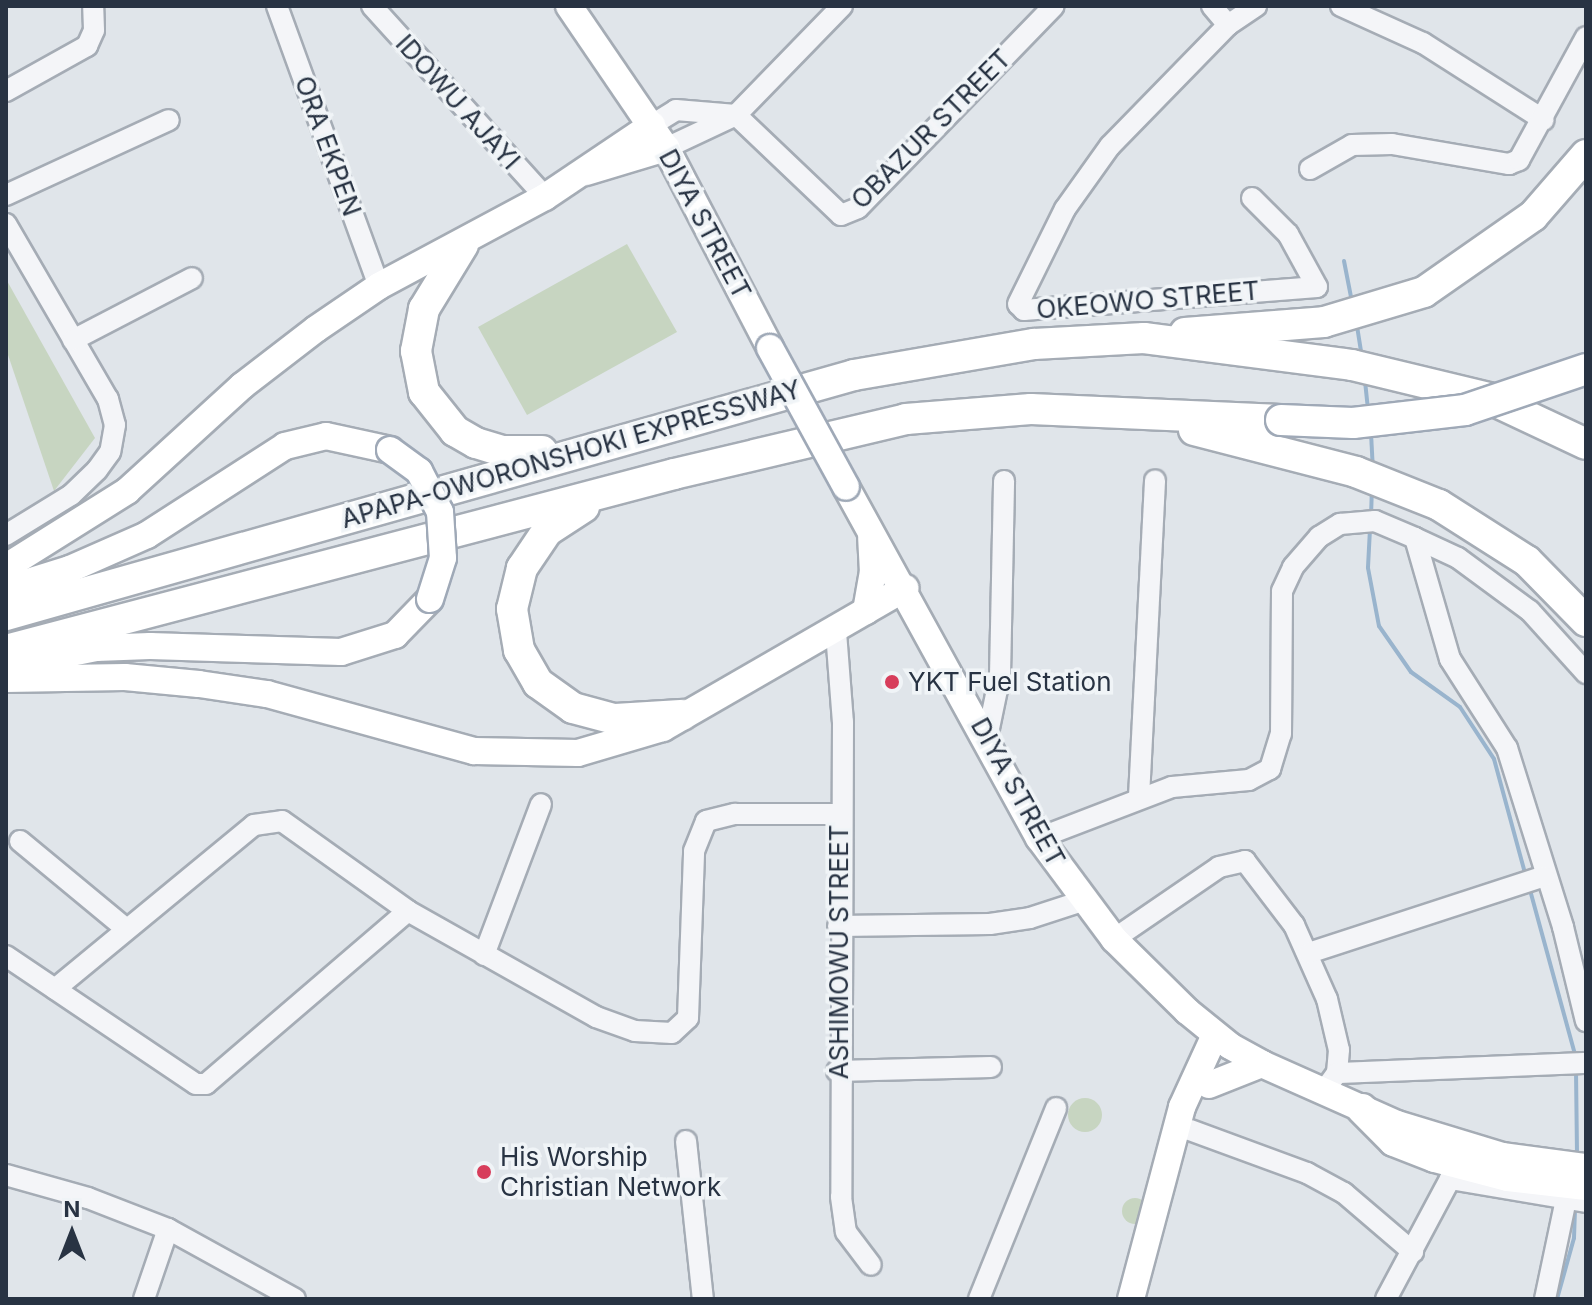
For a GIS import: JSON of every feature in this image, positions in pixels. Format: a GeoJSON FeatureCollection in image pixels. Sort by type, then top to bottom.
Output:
{"type":"FeatureCollection","features":[{"type":"Feature","properties":{"kind":"highway"},"geometry":{"type":"LineString","coordinates":[[1144,338],[1324,322],[1424,292],[1533,216],[1586,155]]}},
{"type":"Feature","properties":{"kind":"highway"},"geometry":{"type":"LineString","coordinates":[[463,245],[424,309],[416,351],[424,392],[455,431],[476,443],[528,454],[645,430]]}},
{"type":"Feature","properties":{"kind":"highway","name":"APAPA-OWORONSHOKI EXPRESSWAY"},"geometry":{"type":"LineString","coordinates":[[6,615],[645,430],[854,375],[973,351],[1097,337],[1144,338]]}},
{"type":"Feature","properties":{"kind":"highway"},"geometry":{"type":"LineString","coordinates":[[1144,338],[1352,365],[1461,390],[1586,444]]}},
{"type":"Feature","properties":{"kind":"highway"},"geometry":{"type":"LineString","coordinates":[[1103,413],[1353,423],[1465,410],[1586,369]]}},
{"type":"Feature","properties":{"kind":"highway","name":"APAPA-OWORONSHOKI EXPRESSWAY"},"geometry":{"type":"LineString","coordinates":[[6,650],[674,474],[906,419],[992,410],[1103,413]]}},
{"type":"Feature","properties":{"kind":"highway"},"geometry":{"type":"LineString","coordinates":[[1103,413],[1306,457],[1396,487],[1480,529],[1527,561],[1586,621]]}},
{"type":"Feature","properties":{"kind":"highway"},"geometry":{"type":"LineString","coordinates":[[674,474],[585,507],[547,531],[522,568],[513,631],[538,683],[573,708],[614,719],[682,715]]}},
{"type":"Feature","properties":{"kind":"highway"},"geometry":{"type":"LineString","coordinates":[[1362,1109],[1395,1132],[1459,1164],[1578,1197]]}},
{"type":"Feature","properties":{"kind":"main road","name":"DIYA STREET"},"geometry":{"type":"LineString","coordinates":[[569,6],[618,70],[666,148],[770,348],[910,596],[1039,838],[1082,901],[1114,939],[1222,1041],[1262,1064],[1330,1083],[1362,1109]]}},
{"type":"Feature","properties":{"kind":"main road"},"geometry":{"type":"LineString","coordinates":[[612,148],[623,129],[618,70]]}},
{"type":"Feature","properties":{"kind":"main road"},"geometry":{"type":"LineString","coordinates":[[6,567],[127,491],[242,386],[379,286],[463,245],[545,197],[612,148],[652,125]]}},
{"type":"Feature","properties":{"kind":"main road"},"geometry":{"type":"LineString","coordinates":[[578,173],[616,167],[666,148]]}},
{"type":"Feature","properties":{"kind":"main road"},"geometry":{"type":"LineString","coordinates":[[6,589],[70,569],[147,535],[285,446],[326,436],[390,450],[419,471],[440,512],[443,558],[430,599],[395,635],[341,652],[150,646],[96,648],[6,666]]}},
{"type":"Feature","properties":{"kind":"main road"},"geometry":{"type":"LineString","coordinates":[[866,611],[873,573],[870,530]]}},
{"type":"Feature","properties":{"kind":"main road"},"geometry":{"type":"LineString","coordinates":[[840,630],[866,611],[910,596]]}},
{"type":"Feature","properties":{"kind":"main road"},"geometry":{"type":"LineString","coordinates":[[6,679],[125,677],[267,694],[448,745],[526,755],[578,753],[663,728],[840,630],[910,596]]}},
{"type":"Feature","properties":{"kind":"main road"},"geometry":{"type":"LineString","coordinates":[[1187,1011],[1202,1081]]}},
{"type":"Feature","properties":{"kind":"main road"},"geometry":{"type":"LineString","coordinates":[[1131,1299],[1189,1117],[1202,1081],[1222,1041]]}},
{"type":"Feature","properties":{"kind":"main road"},"geometry":{"type":"LineString","coordinates":[[1202,1081],[1262,1064]]}},
{"type":"Feature","properties":{"kind":"main road"},"geometry":{"type":"LineString","coordinates":[[1145,1299],[1189,1117]]}},
{"type":"Feature","properties":{"kind":"main road"},"geometry":{"type":"LineString","coordinates":[[1395,1132],[1502,1156],[1586,1167]]}},
{"type":"Feature","properties":{"kind":"street"},"geometry":{"type":"LineString","coordinates":[[6,91],[87,46],[94,30],[93,6]]}},
{"type":"Feature","properties":{"kind":"street","name":"ORA EKPEN"},"geometry":{"type":"LineString","coordinates":[[277,6],[379,286]]}},
{"type":"Feature","properties":{"kind":"street","name":"IDOWU AJAYI"},"geometry":{"type":"LineString","coordinates":[[372,6],[545,197]]}},
{"type":"Feature","properties":{"kind":"street","name":"OBAZUR STREET"},"geometry":{"type":"LineString","coordinates":[[736,115],[841,215],[858,208],[1054,6]]}},
{"type":"Feature","properties":{"kind":"street"},"geometry":{"type":"LineString","coordinates":[[1212,6],[1228,25]]}},
{"type":"Feature","properties":{"kind":"street","name":"OKEOWO STREET"},"geometry":{"type":"LineString","coordinates":[[1252,198],[1288,234],[1317,287],[1024,310],[1018,304],[1065,209],[1110,146],[1228,25],[1256,6]]}},
{"type":"Feature","properties":{"kind":"street"},"geometry":{"type":"LineString","coordinates":[[1341,6],[1376,13],[1544,120]]}},
{"type":"Feature","properties":{"kind":"street"},"geometry":{"type":"LineString","coordinates":[[666,148],[736,115],[832,10]]}},
{"type":"Feature","properties":{"kind":"street"},"geometry":{"type":"LineString","coordinates":[[1310,169],[1352,145],[1392,144],[1509,164],[1528,149],[1586,37]]}},
{"type":"Feature","properties":{"kind":"street"},"geometry":{"type":"LineString","coordinates":[[652,125],[676,110],[736,115]]}},
{"type":"Feature","properties":{"kind":"street"},"geometry":{"type":"LineString","coordinates":[[6,195],[169,120]]}},
{"type":"Feature","properties":{"kind":"street"},"geometry":{"type":"LineString","coordinates":[[6,224],[108,399],[115,438],[97,470],[71,495],[6,535]]}},
{"type":"Feature","properties":{"kind":"street"},"geometry":{"type":"LineString","coordinates":[[73,340],[192,278]]}},
{"type":"Feature","properties":{"kind":"street"},"geometry":{"type":"LineString","coordinates":[[1139,797],[1155,480]]}},
{"type":"Feature","properties":{"kind":"street"},"geometry":{"type":"LineString","coordinates":[[987,738],[1000,675],[1004,481]]}},
{"type":"Feature","properties":{"kind":"street"},"geometry":{"type":"LineString","coordinates":[[1039,838],[1139,797],[1172,787],[1249,780],[1270,769],[1281,734],[1282,591],[1306,547],[1340,524],[1366,521],[1415,538],[1458,558],[1519,603],[1586,673]]}},
{"type":"Feature","properties":{"kind":"street"},"geometry":{"type":"LineString","coordinates":[[1415,538],[1450,659],[1507,748],[1531,880],[1563,927],[1586,1021]]}},
{"type":"Feature","properties":{"kind":"street","name":"ASHIMOWU STREET"},"geometry":{"type":"LineString","coordinates":[[840,630],[843,722],[839,814],[837,1071],[846,1232],[871,1265]]}},
{"type":"Feature","properties":{"kind":"street"},"geometry":{"type":"LineString","coordinates":[[484,955],[541,804]]}},
{"type":"Feature","properties":{"kind":"street"},"geometry":{"type":"LineString","coordinates":[[55,989],[125,928],[254,825],[267,821],[293,825],[408,911],[614,1026],[672,1033],[688,1018],[694,851],[706,821],[735,814],[839,814]]}},
{"type":"Feature","properties":{"kind":"street"},"geometry":{"type":"LineString","coordinates":[[20,841],[125,928]]}},
{"type":"Feature","properties":{"kind":"street"},"geometry":{"type":"LineString","coordinates":[[1114,939],[1219,867],[1245,861],[1294,925],[1309,953],[1339,1050],[1330,1083],[1579,1063]]}},
{"type":"Feature","properties":{"kind":"street"},"geometry":{"type":"LineString","coordinates":[[1309,953],[1531,880]]}},
{"type":"Feature","properties":{"kind":"street"},"geometry":{"type":"LineString","coordinates":[[838,926],[990,924],[1030,918],[1082,901]]}},
{"type":"Feature","properties":{"kind":"street"},"geometry":{"type":"LineString","coordinates":[[6,956],[196,1084],[206,1084],[408,911]]}},
{"type":"Feature","properties":{"kind":"street"},"geometry":{"type":"LineString","coordinates":[[837,1071],[991,1067]]}},
{"type":"Feature","properties":{"kind":"street"},"geometry":{"type":"LineString","coordinates":[[979,1299],[1056,1108]]}},
{"type":"Feature","properties":{"kind":"street"},"geometry":{"type":"LineString","coordinates":[[1189,1117],[1344,1193],[1413,1252]]}},
{"type":"Feature","properties":{"kind":"street"},"geometry":{"type":"LineString","coordinates":[[686,1141],[703,1299]]}},
{"type":"Feature","properties":{"kind":"street"},"geometry":{"type":"LineString","coordinates":[[6,1175],[88,1198],[168,1229],[295,1299]]}},
{"type":"Feature","properties":{"kind":"street"},"geometry":{"type":"LineString","coordinates":[[1386,1299],[1450,1179],[1578,1197],[1545,1299]]}},
{"type":"Feature","properties":{"kind":"street"},"geometry":{"type":"LineString","coordinates":[[144,1299],[168,1229]]}},
{"type":"Feature","properties":{"kind":"green space"},"geometry":{"type":"Polygon","coordinates":[[[627,244],[677,332],[527,415],[478,327],[627,244]]]}},
{"type":"Feature","properties":{"kind":"green space"},"geometry":{"type":"Polygon","coordinates":[[[6,279],[95,438],[54,491],[6,349],[6,279]]]}},
{"type":"Feature","properties":{"kind":"green space"},"geometry":{"type":"Polygon","coordinates":[[[1085,1098],[1097,1103],[1102,1115],[1097,1127],[1085,1132],[1073,1127],[1068,1115],[1073,1103],[1085,1098]]]}},
{"type":"Feature","properties":{"kind":"green space"},"geometry":{"type":"Polygon","coordinates":[[[1135,1198],[1144,1202],[1148,1211],[1144,1220],[1135,1224],[1126,1220],[1122,1211],[1126,1202],[1135,1198]]]}},
{"type":"Feature","properties":{"kind":"waterway"},"geometry":{"type":"LineString","coordinates":[[1344,261],[1352,302]]}},
{"type":"Feature","properties":{"kind":"waterway"},"geometry":{"type":"LineString","coordinates":[[1357,326],[1362,357]]}},
{"type":"Feature","properties":{"kind":"waterway"},"geometry":{"type":"LineString","coordinates":[[1365,381],[1368,408]]}},
{"type":"Feature","properties":{"kind":"waterway"},"geometry":{"type":"LineString","coordinates":[[1371,433],[1373,468]]}},
{"type":"Feature","properties":{"kind":"waterway"},"geometry":{"type":"LineString","coordinates":[[1371,516],[1372,489]]}},
{"type":"Feature","properties":{"kind":"waterway"},"geometry":{"type":"LineString","coordinates":[[1370,529],[1368,568],[1379,626],[1411,672],[1460,707],[1494,759],[1526,877]]}},
{"type":"Feature","properties":{"kind":"waterway"},"geometry":{"type":"LineString","coordinates":[[1530,890],[1576,1058]]}},
{"type":"Feature","properties":{"kind":"waterway"},"geometry":{"type":"LineString","coordinates":[[1576,1071],[1577,1154]]}},
{"type":"Feature","properties":{"kind":"waterway"},"geometry":{"type":"LineString","coordinates":[[1557,1299],[1574,1238],[1575,1207]]}},
{"type":"Feature","properties":{"kind":"place","name":"YKT Fuel Station"},"geometry":{"type":"Point","coordinates":[892,682]}},
{"type":"Feature","properties":{"kind":"place","name":"His Worship Christian Network"},"geometry":{"type":"Point","coordinates":[484,1172]}}]}
